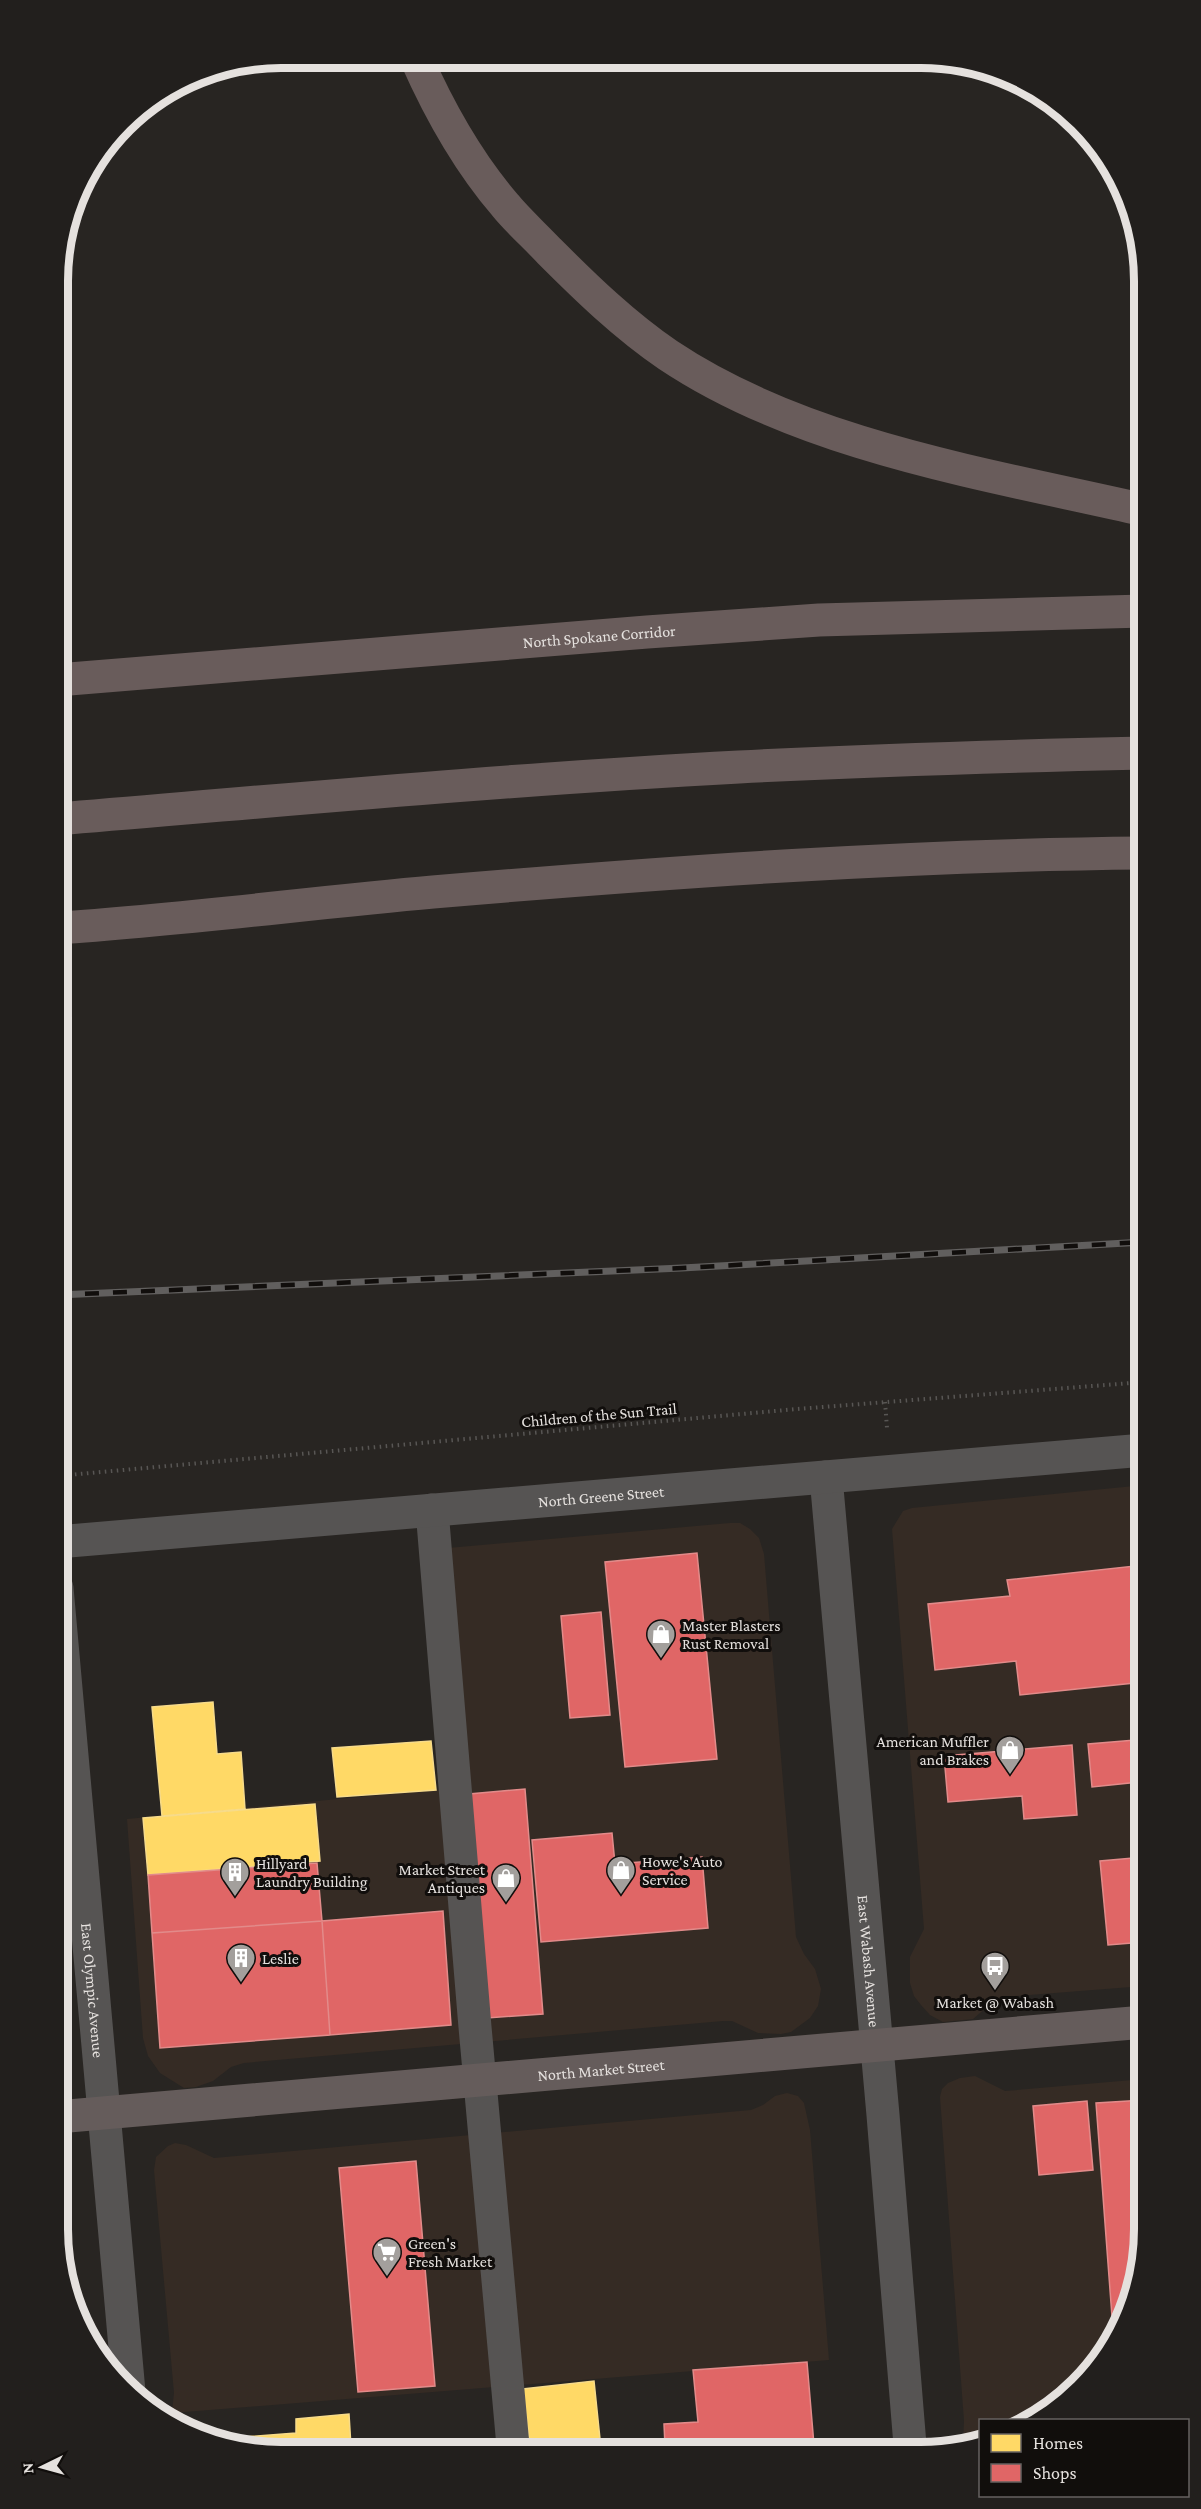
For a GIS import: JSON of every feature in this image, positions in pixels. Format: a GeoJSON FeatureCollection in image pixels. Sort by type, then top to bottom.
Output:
{"type":"FeatureCollection","features":[{"type":"Feature","properties":{"kind":"highway"},"geometry":{"type":"LineString","coordinates":[[423,72],[464,148],[505,205],[592,295],[668,355],[742,396],[829,432],[928,461],[1134,508]]}},
{"type":"Feature","properties":{"kind":"highway","name":"North Spokane Corridor"},"geometry":{"type":"LineString","coordinates":[[68,679],[819,620],[1134,611]]}},
{"type":"Feature","properties":{"kind":"highway"},"geometry":{"type":"LineString","coordinates":[[68,818],[496,783],[737,767],[960,757],[1134,753]]}},
{"type":"Feature","properties":{"kind":"highway"},"geometry":{"type":"LineString","coordinates":[[68,927],[432,892],[683,872],[1134,853]]}},
{"type":"Feature","properties":{"kind":"main road","name":"North Market Street"},"geometry":{"type":"LineString","coordinates":[[68,2116],[1134,2023]]}},
{"type":"Feature","properties":{"kind":"street","name":"North Greene Street"},"geometry":{"type":"LineString","coordinates":[[68,1541],[1134,1451]]}},
{"type":"Feature","properties":{"kind":"street","name":"East Wabash Avenue"},"geometry":{"type":"LineString","coordinates":[[826,1477],[910,2442]]}},
{"type":"Feature","properties":{"kind":"street"},"geometry":{"type":"LineString","coordinates":[[432,1510],[479,2080],[513,2442]]}},
{"type":"Feature","properties":{"kind":"street","name":"East Olympic Avenue"},"geometry":{"type":"LineString","coordinates":[[68,1836],[104,2113],[128,2377]]}},
{"type":"Feature","properties":{"kind":"path","name":"Children of the Sun Trail"},"geometry":{"type":"LineString","coordinates":[[68,1475],[797,1408],[1134,1383]]}},
{"type":"Feature","properties":{"kind":"shaded area"},"geometry":{"type":"Polygon","coordinates":[[[1134,1486],[1134,1987],[1003,1997],[994,2001],[973,2019],[943,2022],[930,2015],[914,1996],[910,1983],[910,1957],[924,1929],[892,1529],[903,1511],[912,1508],[1134,1486]]]}},
{"type":"Feature","properties":{"kind":"shaded area"},"geometry":{"type":"Polygon","coordinates":[[[740,1523],[750,1529],[759,1538],[764,1554],[796,1937],[804,1954],[815,1969],[821,1989],[818,2006],[810,2018],[791,2032],[781,2034],[758,2033],[732,2021],[723,2021],[244,2063],[231,2067],[213,2081],[196,2087],[184,2088],[160,2073],[148,2056],[143,2038],[127,1819],[444,1789],[425,1550],[740,1523]]]}},
{"type":"Feature","properties":{"kind":"shaded area"},"geometry":{"type":"Polygon","coordinates":[[[975,2076],[1005,2091],[1134,2080],[1132,2256],[1122,2297],[1112,2323],[1098,2347],[1081,2369],[1039,2406],[1017,2419],[979,2419],[979,2433],[963,2437],[940,2097],[942,2089],[948,2083],[960,2078],[975,2076]]]}},
{"type":"Feature","properties":{"kind":"shaded area"},"geometry":{"type":"Polygon","coordinates":[[[787,2093],[798,2096],[804,2103],[810,2130],[829,2360],[172,2412],[174,2393],[154,2170],[156,2157],[168,2146],[175,2143],[186,2145],[214,2158],[751,2110],[775,2096],[787,2093]]]}},
{"type":"Feature","properties":{"kind":"building: Homes"},"geometry":{"type":"Polygon","coordinates":[[[213,1702],[217,1754],[241,1752],[245,1809],[162,1816],[152,1707],[213,1702]]]}},
{"type":"Feature","properties":{"kind":"building: Homes"},"geometry":{"type":"Polygon","coordinates":[[[431,1741],[436,1790],[337,1797],[332,1748],[431,1741]]]}},
{"type":"Feature","properties":{"kind":"building: Homes"},"geometry":{"type":"Polygon","coordinates":[[[315,1804],[320,1861],[148,1875],[143,1818],[315,1804]]]}},
{"type":"Feature","properties":{"kind":"building: Homes"},"geometry":{"type":"Polygon","coordinates":[[[594,2381],[600,2439],[530,2442],[523,2389],[594,2381]]]}},
{"type":"Feature","properties":{"kind":"building: Homes"},"geometry":{"type":"Polygon","coordinates":[[[349,2414],[351,2442],[281,2442],[244,2438],[296,2433],[296,2419],[349,2414]]]}},
{"type":"Feature","properties":{"kind":"building: Shops","name":"Master Blasters Rust Removal"},"geometry":{"type":"Polygon","coordinates":[[[697,1553],[717,1759],[625,1767],[605,1562],[697,1553]]]}},
{"type":"Feature","properties":{"kind":"building: Shops"},"geometry":{"type":"Polygon","coordinates":[[[1134,1566],[1134,1683],[1020,1695],[1016,1661],[935,1670],[928,1604],[1010,1596],[1007,1580],[1134,1566]]]}},
{"type":"Feature","properties":{"kind":"building: Shops"},"geometry":{"type":"Polygon","coordinates":[[[601,1612],[610,1715],[570,1718],[561,1616],[601,1612]]]}},
{"type":"Feature","properties":{"kind":"building: Shops"},"geometry":{"type":"Polygon","coordinates":[[[1134,1740],[1134,1783],[1092,1787],[1088,1744],[1134,1740]]]}},
{"type":"Feature","properties":{"kind":"building: Shops","name":"American Muffler and Brakes"},"geometry":{"type":"Polygon","coordinates":[[[1072,1745],[1077,1815],[1024,1819],[1022,1796],[948,1802],[944,1756],[1072,1745]]]}},
{"type":"Feature","properties":{"kind":"building: Shops","name":"Market Street Antiques"},"geometry":{"type":"Polygon","coordinates":[[[525,1789],[543,2014],[487,2018],[469,1794],[525,1789]]]}},
{"type":"Feature","properties":{"kind":"building: Shops","name":"Howe's Auto Service"},"geometry":{"type":"Polygon","coordinates":[[[612,1833],[615,1864],[702,1857],[708,1928],[541,1942],[532,1840],[612,1833]]]}},
{"type":"Feature","properties":{"kind":"building: Shops"},"geometry":{"type":"Polygon","coordinates":[[[1134,1858],[1134,1943],[1108,1945],[1100,1861],[1134,1858]]]}},
{"type":"Feature","properties":{"kind":"building: Shops","name":"Hillyard Laundry Building"},"geometry":{"type":"Polygon","coordinates":[[[317,1863],[322,1921],[152,1933],[148,1875],[317,1863]]]}},
{"type":"Feature","properties":{"kind":"building: Shops"},"geometry":{"type":"Polygon","coordinates":[[[443,1911],[451,2025],[330,2035],[322,1921],[443,1911]]]}},
{"type":"Feature","properties":{"kind":"building: Shops","name":"Leslie"},"geometry":{"type":"Polygon","coordinates":[[[322,1921],[330,2035],[160,2048],[152,1933],[322,1921]]]}},
{"type":"Feature","properties":{"kind":"building: Shops"},"geometry":{"type":"Polygon","coordinates":[[[1087,2101],[1093,2170],[1039,2175],[1033,2106],[1087,2101]]]}},
{"type":"Feature","properties":{"kind":"building: Shops"},"geometry":{"type":"Polygon","coordinates":[[[1134,2101],[1132,2256],[1122,2297],[1112,2322],[1096,2103],[1134,2101]]]}},
{"type":"Feature","properties":{"kind":"building: Shops","name":"Green's Fresh Market"},"geometry":{"type":"Polygon","coordinates":[[[416,2161],[435,2386],[358,2392],[339,2168],[416,2161]]]}},
{"type":"Feature","properties":{"kind":"building: Shops"},"geometry":{"type":"Polygon","coordinates":[[[807,2362],[814,2442],[665,2442],[664,2424],[698,2422],[693,2370],[807,2362]]]}},
{"type":"Feature","properties":{"kind":"railway"},"geometry":{"type":"LineString","coordinates":[[68,1295],[682,1268],[1134,1243]]}},
{"type":"Feature","properties":{"kind":"place","name":"Master Blasters Rust Removal"},"geometry":{"type":"Point","coordinates":[661,1660]}},
{"type":"Feature","properties":{"kind":"place","name":"American Muffler and Brakes"},"geometry":{"type":"Point","coordinates":[1010,1776]}},
{"type":"Feature","properties":{"kind":"place","name":"Howe's Auto Service"},"geometry":{"type":"Point","coordinates":[621,1896]}},
{"type":"Feature","properties":{"kind":"place","name":"Hillyard Laundry Building"},"geometry":{"type":"Point","coordinates":[235,1898]}},
{"type":"Feature","properties":{"kind":"place","name":"Market Street Antiques"},"geometry":{"type":"Point","coordinates":[506,1904]}},
{"type":"Feature","properties":{"kind":"place","name":"Leslie"},"geometry":{"type":"Point","coordinates":[241,1984]}},
{"type":"Feature","properties":{"kind":"place","name":"Market @ Wabash"},"geometry":{"type":"Point","coordinates":[995,1992]}},
{"type":"Feature","properties":{"kind":"place","name":"Green's Fresh Market"},"geometry":{"type":"Point","coordinates":[387,2278]}}]}
